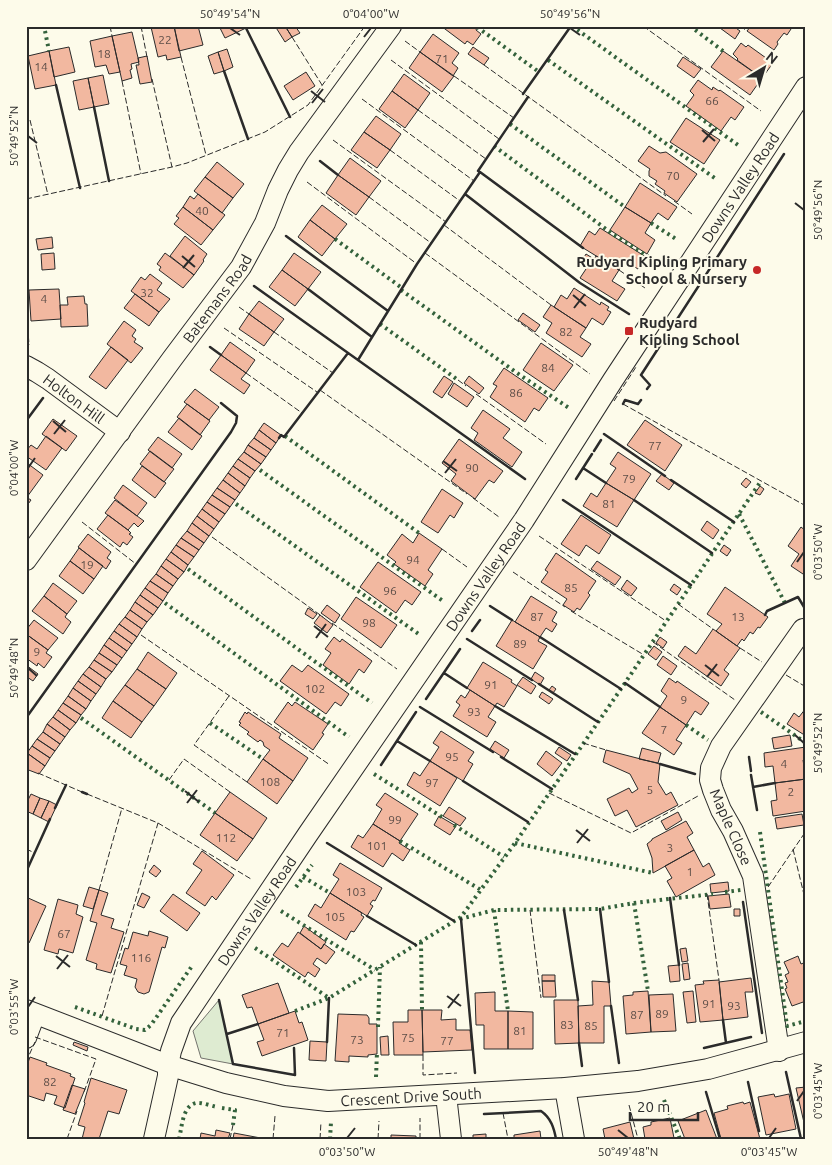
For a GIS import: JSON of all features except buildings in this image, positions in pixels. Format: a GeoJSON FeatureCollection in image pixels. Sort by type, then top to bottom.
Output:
{"type":"FeatureCollection","features":[{"type":"Feature","properties":{"kind":"street","name":"Batemans Road"},"geometry":{"type":"LineString","coordinates":[[26,560],[172,359],[241,268],[265,223],[278,190],[295,158],[391,26]]}},
{"type":"Feature","properties":{"kind":"street","name":"Downs Valley Road"},"geometry":{"type":"LineString","coordinates":[[154,1139],[168,1076],[171,1051],[181,1023],[308,834],[524,520],[612,380],[806,87]]}},
{"type":"Feature","properties":{"kind":"street","name":"Holton Hill"},"geometry":{"type":"LineString","coordinates":[[26,366],[120,432]]}},
{"type":"Feature","properties":{"kind":"street","name":"Maple Close"},"geometry":{"type":"LineString","coordinates":[[779,1051],[753,876],[715,797],[710,780],[711,768],[721,746],[803,629]]}},
{"type":"Feature","properties":{"kind":"street","name":"Crescent Drive South"},"geometry":{"type":"LineString","coordinates":[[31,1012],[168,1065],[226,1083],[284,1096],[328,1101],[565,1088],[638,1080],[708,1069],[779,1051],[806,1042]]}},
{"type":"Feature","properties":{"kind":"street"},"geometry":{"type":"LineString","coordinates":[[26,1038],[31,1012]]}},
{"type":"Feature","properties":{"kind":"street"},"geometry":{"type":"LineString","coordinates":[[565,1088],[574,1139]]}},
{"type":"Feature","properties":{"kind":"street"},"geometry":{"type":"LineString","coordinates":[[446,1094],[451,1139]]}},
{"type":"Feature","properties":{"kind":"green space"},"geometry":{"type":"Polygon","coordinates":[[[219,1000],[233,1064],[201,1058],[193,1031],[219,1000]]]}},
{"type":"Feature","properties":{"kind":"hedge"},"geometry":{"type":"LineString","coordinates":[[572,26],[738,145]]}},
{"type":"Feature","properties":{"kind":"hedge"},"geometry":{"type":"LineString","coordinates":[[690,26],[723,51]]}},
{"type":"Feature","properties":{"kind":"hedge"},"geometry":{"type":"LineString","coordinates":[[477,27],[539,72]]}},
{"type":"Feature","properties":{"kind":"hedge"},"geometry":{"type":"LineString","coordinates":[[45,31],[49,51]]}},
{"type":"Feature","properties":{"kind":"hedge"},"geometry":{"type":"LineString","coordinates":[[548,60],[716,179]]}},
{"type":"Feature","properties":{"kind":"hedge"},"geometry":{"type":"LineString","coordinates":[[510,124],[625,207]]}},
{"type":"Feature","properties":{"kind":"hedge"},"geometry":{"type":"LineString","coordinates":[[494,146],[614,235],[660,264]]}},
{"type":"Feature","properties":{"kind":"hedge"},"geometry":{"type":"LineString","coordinates":[[651,223],[676,239]]}},
{"type":"Feature","properties":{"kind":"hedge"},"geometry":{"type":"LineString","coordinates":[[335,239],[402,288]]}},
{"type":"Feature","properties":{"kind":"hedge"},"geometry":{"type":"LineString","coordinates":[[401,290],[569,408]]}},
{"type":"Feature","properties":{"kind":"hedge"},"geometry":{"type":"LineString","coordinates":[[380,324],[458,380]]}},
{"type":"Feature","properties":{"kind":"hedge"},"geometry":{"type":"LineString","coordinates":[[285,436],[419,533]]}},
{"type":"Feature","properties":{"kind":"hedge"},"geometry":{"type":"LineString","coordinates":[[260,470],[443,601]]}},
{"type":"Feature","properties":{"kind":"hedge"},"geometry":{"type":"LineString","coordinates":[[295,1011],[329,998],[461,917],[515,843],[761,481]]}},
{"type":"Feature","properties":{"kind":"hedge"},"geometry":{"type":"LineString","coordinates":[[236,504],[420,635]]}},
{"type":"Feature","properties":{"kind":"hedge"},"geometry":{"type":"LineString","coordinates":[[739,514],[785,603]]}},
{"type":"Feature","properties":{"kind":"hedge"},"geometry":{"type":"LineString","coordinates":[[188,569],[372,703]]}},
{"type":"Feature","properties":{"kind":"hedge"},"geometry":{"type":"LineString","coordinates":[[165,603],[349,737]]}},
{"type":"Feature","properties":{"kind":"hedge"},"geometry":{"type":"LineString","coordinates":[[761,712],[806,743]]}},
{"type":"Feature","properties":{"kind":"hedge"},"geometry":{"type":"LineString","coordinates":[[81,718],[215,813]]}},
{"type":"Feature","properties":{"kind":"hedge"},"geometry":{"type":"LineString","coordinates":[[210,723],[263,759]]}},
{"type":"Feature","properties":{"kind":"hedge"},"geometry":{"type":"LineString","coordinates":[[686,725],[708,740]]}},
{"type":"Feature","properties":{"kind":"hedge"},"geometry":{"type":"LineString","coordinates":[[374,774],[442,817]]}},
{"type":"Feature","properties":{"kind":"hedge"},"geometry":{"type":"LineString","coordinates":[[454,825],[504,857]]}},
{"type":"Feature","properties":{"kind":"hedge"},"geometry":{"type":"LineString","coordinates":[[760,832],[787,1026],[806,1021]]}},
{"type":"Feature","properties":{"kind":"hedge"},"geometry":{"type":"LineString","coordinates":[[400,841],[481,890]]}},
{"type":"Feature","properties":{"kind":"hedge"},"geometry":{"type":"LineString","coordinates":[[515,843],[653,873]]}},
{"type":"Feature","properties":{"kind":"hedge"},"geometry":{"type":"LineString","coordinates":[[296,887],[312,865]]}},
{"type":"Feature","properties":{"kind":"hedge"},"geometry":{"type":"LineString","coordinates":[[303,877],[330,893]]}},
{"type":"Feature","properties":{"kind":"hedge"},"geometry":{"type":"LineString","coordinates":[[725,892],[741,890]]}},
{"type":"Feature","properties":{"kind":"hedge"},"geometry":{"type":"LineString","coordinates":[[460,919],[494,910],[600,909],[713,894]]}},
{"type":"Feature","properties":{"kind":"hedge"},"geometry":{"type":"LineString","coordinates":[[634,903],[648,991]]}},
{"type":"Feature","properties":{"kind":"hedge"},"geometry":{"type":"LineString","coordinates":[[494,910],[508,1011]]}},
{"type":"Feature","properties":{"kind":"hedge"},"geometry":{"type":"LineString","coordinates":[[281,911],[375,970]]}},
{"type":"Feature","properties":{"kind":"hedge"},"geometry":{"type":"LineString","coordinates":[[421,942],[422,1010]]}},
{"type":"Feature","properties":{"kind":"hedge"},"geometry":{"type":"LineString","coordinates":[[255,948],[329,998]]}},
{"type":"Feature","properties":{"kind":"hedge"},"geometry":{"type":"LineString","coordinates":[[75,1007],[136,1029],[145,1030],[151,1025],[192,966]]}},
{"type":"Feature","properties":{"kind":"hedge"},"geometry":{"type":"LineString","coordinates":[[378,1027],[380,967]]}},
{"type":"Feature","properties":{"kind":"hedge"},"geometry":{"type":"LineString","coordinates":[[376,1077],[377,1052]]}},
{"type":"Feature","properties":{"kind":"hedge"},"geometry":{"type":"LineString","coordinates":[[664,1100],[680,1139]]}},
{"type":"Feature","properties":{"kind":"hedge"},"geometry":{"type":"LineString","coordinates":[[179,1139],[185,1113],[191,1105],[198,1103],[217,1107]]}},
{"type":"Feature","properties":{"kind":"hedge"},"geometry":{"type":"LineString","coordinates":[[222,1108],[235,1110],[233,1125]]}},
{"type":"Feature","properties":{"kind":"hedge"},"geometry":{"type":"LineString","coordinates":[[330,1139],[331,1122]]}},
{"type":"Feature","properties":{"kind":"fence"},"geometry":{"type":"LineString","coordinates":[[110,26],[112,36]]}},
{"type":"Feature","properties":{"kind":"fence"},"geometry":{"type":"LineString","coordinates":[[141,26],[147,57]]}},
{"type":"Feature","properties":{"kind":"fence"},"geometry":{"type":"LineString","coordinates":[[26,199],[187,163],[265,132],[308,105],[365,26]]}},
{"type":"Feature","properties":{"kind":"fence"},"geometry":{"type":"LineString","coordinates":[[643,26],[761,111]]}},
{"type":"Feature","properties":{"kind":"fence"},"geometry":{"type":"LineString","coordinates":[[740,26],[747,31]]}},
{"type":"Feature","properties":{"kind":"fence"},"geometry":{"type":"LineString","coordinates":[[292,37],[322,85]]}},
{"type":"Feature","properties":{"kind":"fence"},"geometry":{"type":"LineString","coordinates":[[405,41],[420,52]]}},
{"type":"Feature","properties":{"kind":"fence"},"geometry":{"type":"LineString","coordinates":[[181,57],[206,155]]}},
{"type":"Feature","properties":{"kind":"fence"},"geometry":{"type":"LineString","coordinates":[[391,60],[499,139]]}},
{"type":"Feature","properties":{"kind":"fence"},"geometry":{"type":"LineString","coordinates":[[484,65],[666,196]]}},
{"type":"Feature","properties":{"kind":"fence"},"geometry":{"type":"LineString","coordinates":[[454,76],[514,118]]}},
{"type":"Feature","properties":{"kind":"fence"},"geometry":{"type":"LineString","coordinates":[[152,79],[172,167]]}},
{"type":"Feature","properties":{"kind":"fence"},"geometry":{"type":"LineString","coordinates":[[122,81],[141,174]]}},
{"type":"Feature","properties":{"kind":"fence"},"geometry":{"type":"LineString","coordinates":[[362,99],[474,181]]}},
{"type":"Feature","properties":{"kind":"fence"},"geometry":{"type":"LineString","coordinates":[[418,110],[486,159]]}},
{"type":"Feature","properties":{"kind":"fence"},"geometry":{"type":"LineString","coordinates":[[30,120],[48,195]]}},
{"type":"Feature","properties":{"kind":"fence"},"geometry":{"type":"LineString","coordinates":[[333,140],[446,222]]}},
{"type":"Feature","properties":{"kind":"fence"},"geometry":{"type":"LineString","coordinates":[[390,150],[460,201]]}},
{"type":"Feature","properties":{"kind":"fence"},"geometry":{"type":"LineString","coordinates":[[307,182],[417,264]]}},
{"type":"Feature","properties":{"kind":"fence"},"geometry":{"type":"LineString","coordinates":[[369,197],[431,243]]}},
{"type":"Feature","properties":{"kind":"fence"},"geometry":{"type":"LineString","coordinates":[[674,201],[692,214]]}},
{"type":"Feature","properties":{"kind":"fence"},"geometry":{"type":"LineString","coordinates":[[444,225],[551,305]]}},
{"type":"Feature","properties":{"kind":"fence"},"geometry":{"type":"LineString","coordinates":[[425,253],[590,374]]}},
{"type":"Feature","properties":{"kind":"fence"},"geometry":{"type":"LineString","coordinates":[[619,270],[645,288]]}},
{"type":"Feature","properties":{"kind":"fence"},"geometry":{"type":"LineString","coordinates":[[26,302],[29,345]]}},
{"type":"Feature","properties":{"kind":"fence"},"geometry":{"type":"LineString","coordinates":[[239,307],[249,314]]}},
{"type":"Feature","properties":{"kind":"fence"},"geometry":{"type":"LineString","coordinates":[[224,328],[317,392]]}},
{"type":"Feature","properties":{"kind":"fence"},"geometry":{"type":"LineString","coordinates":[[274,332],[333,373]]}},
{"type":"Feature","properties":{"kind":"fence"},"geometry":{"type":"LineString","coordinates":[[614,401],[636,367]]}},
{"type":"Feature","properties":{"kind":"fence"},"geometry":{"type":"LineString","coordinates":[[246,373],[302,413]]}},
{"type":"Feature","properties":{"kind":"fence"},"geometry":{"type":"LineString","coordinates":[[458,380],[466,386]]}},
{"type":"Feature","properties":{"kind":"fence"},"geometry":{"type":"LineString","coordinates":[[320,390],[467,494]]}},
{"type":"Feature","properties":{"kind":"fence"},"geometry":{"type":"LineString","coordinates":[[476,394],[546,444]]}},
{"type":"Feature","properties":{"kind":"fence"},"geometry":{"type":"LineString","coordinates":[[623,404],[806,506]]}},
{"type":"Feature","properties":{"kind":"fence"},"geometry":{"type":"LineString","coordinates":[[473,498],[499,517]]}},
{"type":"Feature","properties":{"kind":"fence"},"geometry":{"type":"LineString","coordinates":[[82,522],[136,564]]}},
{"type":"Feature","properties":{"kind":"fence"},"geometry":{"type":"LineString","coordinates":[[539,536],[666,621]]}},
{"type":"Feature","properties":{"kind":"fence"},"geometry":{"type":"LineString","coordinates":[[212,537],[323,617]]}},
{"type":"Feature","properties":{"kind":"fence"},"geometry":{"type":"LineString","coordinates":[[442,549],[467,567]]}},
{"type":"Feature","properties":{"kind":"fence"},"geometry":{"type":"LineString","coordinates":[[513,572],[565,607]]}},
{"type":"Feature","properties":{"kind":"fence"},"geometry":{"type":"LineString","coordinates":[[678,604],[713,629]]}},
{"type":"Feature","properties":{"kind":"fence"},"geometry":{"type":"LineString","coordinates":[[571,611],[644,655]]}},
{"type":"Feature","properties":{"kind":"fence"},"geometry":{"type":"LineString","coordinates":[[332,623],[397,669]]}},
{"type":"Feature","properties":{"kind":"fence"},"geometry":{"type":"LineString","coordinates":[[141,635],[330,765]]}},
{"type":"Feature","properties":{"kind":"fence"},"geometry":{"type":"LineString","coordinates":[[653,642],[735,700]]}},
{"type":"Feature","properties":{"kind":"fence"},"geometry":{"type":"LineString","coordinates":[[740,648],[762,662]]}},
{"type":"Feature","properties":{"kind":"fence"},"geometry":{"type":"LineString","coordinates":[[786,675],[806,687]]}},
{"type":"Feature","properties":{"kind":"fence"},"geometry":{"type":"LineString","coordinates":[[229,696],[194,745],[247,782]]}},
{"type":"Feature","properties":{"kind":"fence"},"geometry":{"type":"LineString","coordinates":[[583,743],[606,750]]}},
{"type":"Feature","properties":{"kind":"fence"},"geometry":{"type":"LineString","coordinates":[[169,780],[184,759],[230,792]]}},
{"type":"Feature","properties":{"kind":"fence"},"geometry":{"type":"LineString","coordinates":[[38,773],[82,792]]}},
{"type":"Feature","properties":{"kind":"fence"},"geometry":{"type":"LineString","coordinates":[[549,793],[631,833],[698,796]]}},
{"type":"Feature","properties":{"kind":"fence"},"geometry":{"type":"LineString","coordinates":[[87,794],[158,823],[251,879]]}},
{"type":"Feature","properties":{"kind":"fence"},"geometry":{"type":"LineString","coordinates":[[99,890],[122,808]]}},
{"type":"Feature","properties":{"kind":"fence"},"geometry":{"type":"LineString","coordinates":[[102,1016],[158,823]]}},
{"type":"Feature","properties":{"kind":"fence"},"geometry":{"type":"LineString","coordinates":[[768,887],[806,831]]}},
{"type":"Feature","properties":{"kind":"fence"},"geometry":{"type":"LineString","coordinates":[[26,849],[35,853]]}},
{"type":"Feature","properties":{"kind":"fence"},"geometry":{"type":"LineString","coordinates":[[793,849],[806,903]]}},
{"type":"Feature","properties":{"kind":"fence"},"geometry":{"type":"LineString","coordinates":[[707,894],[719,980]]}},
{"type":"Feature","properties":{"kind":"fence"},"geometry":{"type":"LineString","coordinates":[[530,910],[541,998]]}},
{"type":"Feature","properties":{"kind":"fence"},"geometry":{"type":"LineString","coordinates":[[35,1037],[96,1059],[84,1092]]}},
{"type":"Feature","properties":{"kind":"fence"},"geometry":{"type":"LineString","coordinates":[[26,1062],[35,1042]]}},
{"type":"Feature","properties":{"kind":"fence"},"geometry":{"type":"LineString","coordinates":[[423,1055],[423,1075],[457,1073]]}},
{"type":"Feature","properties":{"kind":"fence"},"geometry":{"type":"LineString","coordinates":[[629,1105],[638,1139]]}},
{"type":"Feature","properties":{"kind":"fence"},"geometry":{"type":"LineString","coordinates":[[67,1139],[77,1111]]}},
{"type":"Feature","properties":{"kind":"fence"},"geometry":{"type":"LineString","coordinates":[[503,1113],[508,1139]]}},
{"type":"Feature","properties":{"kind":"fence"},"geometry":{"type":"LineString","coordinates":[[273,1139],[275,1116]]}},
{"type":"Feature","properties":{"kind":"fence"},"geometry":{"type":"LineString","coordinates":[[420,1118],[420,1139]]}},
{"type":"Feature","properties":{"kind":"fence"},"geometry":{"type":"LineString","coordinates":[[378,1139],[379,1121]]}},
{"type":"Feature","properties":{"kind":"fence"},"geometry":{"type":"LineString","coordinates":[[320,1139],[321,1122]]}},
{"type":"Feature","properties":{"kind":"fence"},"geometry":{"type":"LineString","coordinates":[[230,1139],[233,1125]]}},
{"type":"Feature","properties":{"kind":"wall"},"geometry":{"type":"LineString","coordinates":[[523,94],[571,26]]}},
{"type":"Feature","properties":{"kind":"wall"},"geometry":{"type":"LineString","coordinates":[[246,28],[290,117]]}},
{"type":"Feature","properties":{"kind":"wall"},"geometry":{"type":"LineString","coordinates":[[224,71],[248,139]]}},
{"type":"Feature","properties":{"kind":"wall"},"geometry":{"type":"LineString","coordinates":[[56,85],[80,188]]}},
{"type":"Feature","properties":{"kind":"wall"},"geometry":{"type":"LineString","coordinates":[[358,360],[417,264],[480,172],[478,171],[528,97]]}},
{"type":"Feature","properties":{"kind":"wall"},"geometry":{"type":"LineString","coordinates":[[94,107],[109,181]]}},
{"type":"Feature","properties":{"kind":"wall"},"geometry":{"type":"LineString","coordinates":[[647,389],[650,385],[641,375],[784,154]]}},
{"type":"Feature","properties":{"kind":"wall"},"geometry":{"type":"LineString","coordinates":[[320,161],[338,175]]}},
{"type":"Feature","properties":{"kind":"wall"},"geometry":{"type":"LineString","coordinates":[[480,172],[583,248]]}},
{"type":"Feature","properties":{"kind":"wall"},"geometry":{"type":"LineString","coordinates":[[465,194],[580,283],[629,314]]}},
{"type":"Feature","properties":{"kind":"wall"},"geometry":{"type":"LineString","coordinates":[[286,236],[388,311]]}},
{"type":"Feature","properties":{"kind":"wall"},"geometry":{"type":"LineString","coordinates":[[254,286],[525,479]]}},
{"type":"Feature","properties":{"kind":"wall"},"geometry":{"type":"LineString","coordinates":[[308,289],[372,337]]}},
{"type":"Feature","properties":{"kind":"wall"},"geometry":{"type":"LineString","coordinates":[[210,347],[221,355]]}},
{"type":"Feature","properties":{"kind":"wall"},"geometry":{"type":"LineString","coordinates":[[279,438],[281,435],[284,437],[348,353]]}},
{"type":"Feature","properties":{"kind":"wall"},"geometry":{"type":"LineString","coordinates":[[26,421],[43,398]]}},
{"type":"Feature","properties":{"kind":"wall"},"geometry":{"type":"LineString","coordinates":[[623,404],[625,400],[638,404],[641,400]]}},
{"type":"Feature","properties":{"kind":"wall"},"geometry":{"type":"LineString","coordinates":[[26,718],[231,432],[236,423],[237,416],[221,403]]}},
{"type":"Feature","properties":{"kind":"wall"},"geometry":{"type":"LineString","coordinates":[[604,434],[665,476]]}},
{"type":"Feature","properties":{"kind":"wall"},"geometry":{"type":"LineString","coordinates":[[594,451],[601,440]]}},
{"type":"Feature","properties":{"kind":"wall"},"geometry":{"type":"LineString","coordinates":[[576,479],[592,454]]}},
{"type":"Feature","properties":{"kind":"wall"},"geometry":{"type":"LineString","coordinates":[[583,468],[606,483]]}},
{"type":"Feature","properties":{"kind":"wall"},"geometry":{"type":"LineString","coordinates":[[671,480],[734,522]]}},
{"type":"Feature","properties":{"kind":"wall"},"geometry":{"type":"LineString","coordinates":[[563,500],[691,585]]}},
{"type":"Feature","properties":{"kind":"wall"},"geometry":{"type":"LineString","coordinates":[[634,500],[712,553]]}},
{"type":"Feature","properties":{"kind":"wall"},"geometry":{"type":"LineString","coordinates":[[765,615],[767,611],[798,597],[804,607]]}},
{"type":"Feature","properties":{"kind":"wall"},"geometry":{"type":"LineString","coordinates":[[490,606],[512,620]]}},
{"type":"Feature","properties":{"kind":"wall"},"geometry":{"type":"LineString","coordinates":[[472,631],[480,620]]}},
{"type":"Feature","properties":{"kind":"wall"},"geometry":{"type":"LineString","coordinates":[[540,637],[621,689]]}},
{"type":"Feature","properties":{"kind":"wall"},"geometry":{"type":"LineString","coordinates":[[467,639],[532,680]]}},
{"type":"Feature","properties":{"kind":"wall"},"geometry":{"type":"LineString","coordinates":[[426,699],[460,649]]}},
{"type":"Feature","properties":{"kind":"wall"},"geometry":{"type":"LineString","coordinates":[[444,673],[467,688]]}},
{"type":"Feature","properties":{"kind":"wall"},"geometry":{"type":"LineString","coordinates":[[625,683],[660,707]]}},
{"type":"Feature","properties":{"kind":"wall"},"geometry":{"type":"LineString","coordinates":[[539,684],[598,722]]}},
{"type":"Feature","properties":{"kind":"wall"},"geometry":{"type":"LineString","coordinates":[[495,706],[575,754]]}},
{"type":"Feature","properties":{"kind":"wall"},"geometry":{"type":"LineString","coordinates":[[420,707],[493,752]]}},
{"type":"Feature","properties":{"kind":"wall"},"geometry":{"type":"LineString","coordinates":[[381,765],[416,712]]}},
{"type":"Feature","properties":{"kind":"wall"},"geometry":{"type":"LineString","coordinates":[[397,741],[430,761]]}},
{"type":"Feature","properties":{"kind":"wall"},"geometry":{"type":"LineString","coordinates":[[501,757],[552,789]]}},
{"type":"Feature","properties":{"kind":"wall"},"geometry":{"type":"LineString","coordinates":[[749,757],[751,771]]}},
{"type":"Feature","properties":{"kind":"wall"},"geometry":{"type":"LineString","coordinates":[[660,764],[695,774]]}},
{"type":"Feature","properties":{"kind":"wall"},"geometry":{"type":"LineString","coordinates":[[751,775],[757,810]]}},
{"type":"Feature","properties":{"kind":"wall"},"geometry":{"type":"LineString","coordinates":[[463,781],[528,822]]}},
{"type":"Feature","properties":{"kind":"wall"},"geometry":{"type":"LineString","coordinates":[[753,787],[775,783]]}},
{"type":"Feature","properties":{"kind":"wall"},"geometry":{"type":"LineString","coordinates":[[55,808],[66,785]]}},
{"type":"Feature","properties":{"kind":"wall"},"geometry":{"type":"LineString","coordinates":[[26,796],[28,792]]}},
{"type":"Feature","properties":{"kind":"wall"},"geometry":{"type":"LineString","coordinates":[[82,792],[87,794]]}},
{"type":"Feature","properties":{"kind":"wall"},"geometry":{"type":"LineString","coordinates":[[26,872],[50,819]]}},
{"type":"Feature","properties":{"kind":"wall"},"geometry":{"type":"LineString","coordinates":[[327,843],[454,921]]}},
{"type":"Feature","properties":{"kind":"wall"},"geometry":{"type":"LineString","coordinates":[[670,898],[679,965]]}},
{"type":"Feature","properties":{"kind":"wall"},"geometry":{"type":"LineString","coordinates":[[743,902],[762,1033]]}},
{"type":"Feature","properties":{"kind":"wall"},"geometry":{"type":"LineString","coordinates":[[600,909],[609,982]]}},
{"type":"Feature","properties":{"kind":"wall"},"geometry":{"type":"LineString","coordinates":[[564,910],[578,1000]]}},
{"type":"Feature","properties":{"kind":"wall"},"geometry":{"type":"LineString","coordinates":[[367,916],[416,945]]}},
{"type":"Feature","properties":{"kind":"wall"},"geometry":{"type":"LineString","coordinates":[[461,919],[475,1073]]}},
{"type":"Feature","properties":{"kind":"wall"},"geometry":{"type":"LineString","coordinates":[[327,1042],[329,998]]}},
{"type":"Feature","properties":{"kind":"wall"},"geometry":{"type":"LineString","coordinates":[[219,1000],[233,1064],[295,1075],[294,1048]]}},
{"type":"Feature","properties":{"kind":"wall"},"geometry":{"type":"LineString","coordinates":[[611,1006],[619,1063]]}},
{"type":"Feature","properties":{"kind":"wall"},"geometry":{"type":"LineString","coordinates":[[723,1020],[726,1043]]}},
{"type":"Feature","properties":{"kind":"wall"},"geometry":{"type":"LineString","coordinates":[[227,1034],[258,1024]]}},
{"type":"Feature","properties":{"kind":"wall"},"geometry":{"type":"LineString","coordinates":[[704,1048],[751,1037]]}},
{"type":"Feature","properties":{"kind":"wall"},"geometry":{"type":"LineString","coordinates":[[579,1043],[582,1066]]}},
{"type":"Feature","properties":{"kind":"wall"},"geometry":{"type":"LineString","coordinates":[[786,1072],[801,1139]]}},
{"type":"Feature","properties":{"kind":"wall"},"geometry":{"type":"LineString","coordinates":[[748,1082],[759,1131]]}},
{"type":"Feature","properties":{"kind":"wall"},"geometry":{"type":"LineString","coordinates":[[706,1092],[720,1139]]}},
{"type":"Feature","properties":{"kind":"wall"},"geometry":{"type":"LineString","coordinates":[[484,1114],[541,1111],[552,1124],[556,1139]]}},
{"type":"Feature","properties":{"kind":"place","name":"Rudyard Kipling Primary School & Nursery"},"geometry":{"type":"Point","coordinates":[757,270]}},
{"type":"Feature","properties":{"kind":"place","name":"Rudyard Kipling School"},"geometry":{"type":"Point","coordinates":[629,331]}}]}
